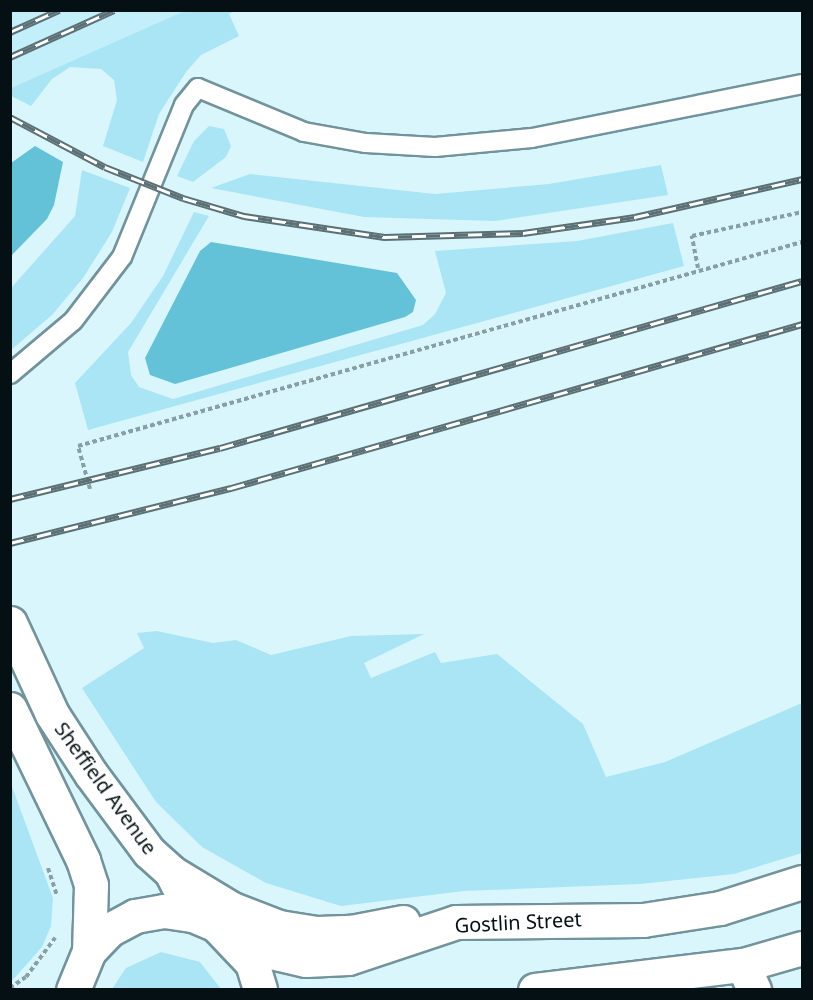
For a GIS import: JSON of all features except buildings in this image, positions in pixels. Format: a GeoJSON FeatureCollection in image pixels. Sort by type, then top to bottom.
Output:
{"type":"FeatureCollection","features":[{"type":"Feature","properties":{"kind":"main road","name":"Sheffield Avenue"},"geometry":{"type":"LineString","coordinates":[[10,623],[52,714],[149,852],[171,872],[193,915]]}},
{"type":"Feature","properties":{"kind":"main road","name":"Sheffield Avenue"},"geometry":{"type":"LineString","coordinates":[[10,709],[83,860],[91,885],[89,951]]}},
{"type":"Feature","properties":{"kind":"main road"},"geometry":{"type":"LineString","coordinates":[[171,872],[232,909],[289,929],[351,932],[404,922],[456,922]]}},
{"type":"Feature","properties":{"kind":"main road","name":"Gostlin Street"},"geometry":{"type":"LineString","coordinates":[[236,944],[306,960],[348,958],[456,922],[643,920],[720,908],[802,882]]}},
{"type":"Feature","properties":{"kind":"main road"},"geometry":{"type":"LineString","coordinates":[[71,988],[89,951],[110,930],[135,916],[164,911],[193,915],[216,925],[252,963],[260,990]]}},
{"type":"Feature","properties":{"kind":"main road"},"geometry":{"type":"LineString","coordinates":[[535,990],[749,978],[802,948]]}},
{"type":"Feature","properties":{"kind":"lane"},"geometry":{"type":"LineString","coordinates":[[10,374],[74,321],[122,256],[184,105],[198,88],[304,132],[366,143],[435,147],[532,138],[802,84]]}},
{"type":"Feature","properties":{"kind":"path"},"geometry":{"type":"LineString","coordinates":[[698,268],[693,236],[802,212]]}},
{"type":"Feature","properties":{"kind":"path"},"geometry":{"type":"LineString","coordinates":[[90,489],[78,446],[698,268],[802,242]]}},
{"type":"Feature","properties":{"kind":"path"},"geometry":{"type":"LineString","coordinates":[[44,856],[60,904]]}},
{"type":"Feature","properties":{"kind":"path"},"geometry":{"type":"LineString","coordinates":[[10,988],[26,976],[55,940],[56,931]]}},
{"type":"Feature","properties":{"kind":"shaded area"},"geometry":{"type":"Polygon","coordinates":[[[187,10],[235,11],[229,14],[239,36],[201,55],[186,72],[159,114],[143,162],[103,146],[117,100],[114,80],[101,69],[70,67],[52,79],[31,106],[11,96],[11,88],[187,10]]]}},
{"type":"Feature","properties":{"kind":"shaded area"},"geometry":{"type":"Polygon","coordinates":[[[11,11],[187,11],[11,88],[11,11]]]}},
{"type":"Feature","properties":{"kind":"shaded area"},"geometry":{"type":"Polygon","coordinates":[[[209,126],[224,129],[231,146],[226,157],[193,182],[177,176],[194,141],[209,126]]]}},
{"type":"Feature","properties":{"kind":"shaded area"},"geometry":{"type":"Polygon","coordinates":[[[35,146],[63,162],[54,205],[47,219],[11,256],[11,163],[35,146]]]}},
{"type":"Feature","properties":{"kind":"shaded area"},"geometry":{"type":"Polygon","coordinates":[[[661,165],[668,195],[495,221],[364,217],[211,188],[250,174],[435,194],[549,184],[661,165]]]}},
{"type":"Feature","properties":{"kind":"shaded area"},"geometry":{"type":"Polygon","coordinates":[[[82,170],[130,188],[112,232],[83,278],[52,315],[11,350],[11,288],[75,216],[82,170]]]}},
{"type":"Feature","properties":{"kind":"shaded area"},"geometry":{"type":"Polygon","coordinates":[[[194,212],[209,216],[128,352],[131,375],[139,387],[173,399],[423,325],[435,314],[446,293],[435,251],[577,241],[673,223],[684,266],[88,430],[75,383],[131,323],[163,276],[194,212]]]}},
{"type":"Feature","properties":{"kind":"shaded area"},"geometry":{"type":"Polygon","coordinates":[[[211,242],[397,273],[416,300],[413,312],[405,317],[175,384],[150,375],[145,358],[200,251],[211,242]]]}},
{"type":"Feature","properties":{"kind":"shaded area"},"geometry":{"type":"Polygon","coordinates":[[[157,631],[213,643],[236,640],[271,655],[351,636],[424,634],[364,663],[371,678],[435,652],[441,663],[497,654],[583,724],[606,777],[665,762],[802,703],[802,853],[734,874],[640,884],[464,891],[341,906],[266,883],[202,847],[156,802],[82,688],[144,648],[137,633],[157,631]]]}},
{"type":"Feature","properties":{"kind":"shaded area"},"geometry":{"type":"Polygon","coordinates":[[[11,784],[53,898],[51,926],[42,947],[11,982],[11,784]]]}},
{"type":"Feature","properties":{"kind":"shaded area"},"geometry":{"type":"Polygon","coordinates":[[[161,952],[200,962],[221,989],[112,989],[126,968],[161,952]]]}},
{"type":"Feature","properties":{"kind":"railway"},"geometry":{"type":"LineString","coordinates":[[10,32],[59,10]]}},
{"type":"Feature","properties":{"kind":"railway"},"geometry":{"type":"LineString","coordinates":[[10,57],[114,10]]}},
{"type":"Feature","properties":{"kind":"railway"},"geometry":{"type":"LineString","coordinates":[[10,117],[105,167],[183,198],[244,216],[384,237],[523,233],[635,217],[802,179]]}},
{"type":"Feature","properties":{"kind":"railway"},"geometry":{"type":"LineString","coordinates":[[10,499],[220,448],[802,281]]}},
{"type":"Feature","properties":{"kind":"railway"},"geometry":{"type":"LineString","coordinates":[[10,543],[231,488],[802,324]]}}]}
